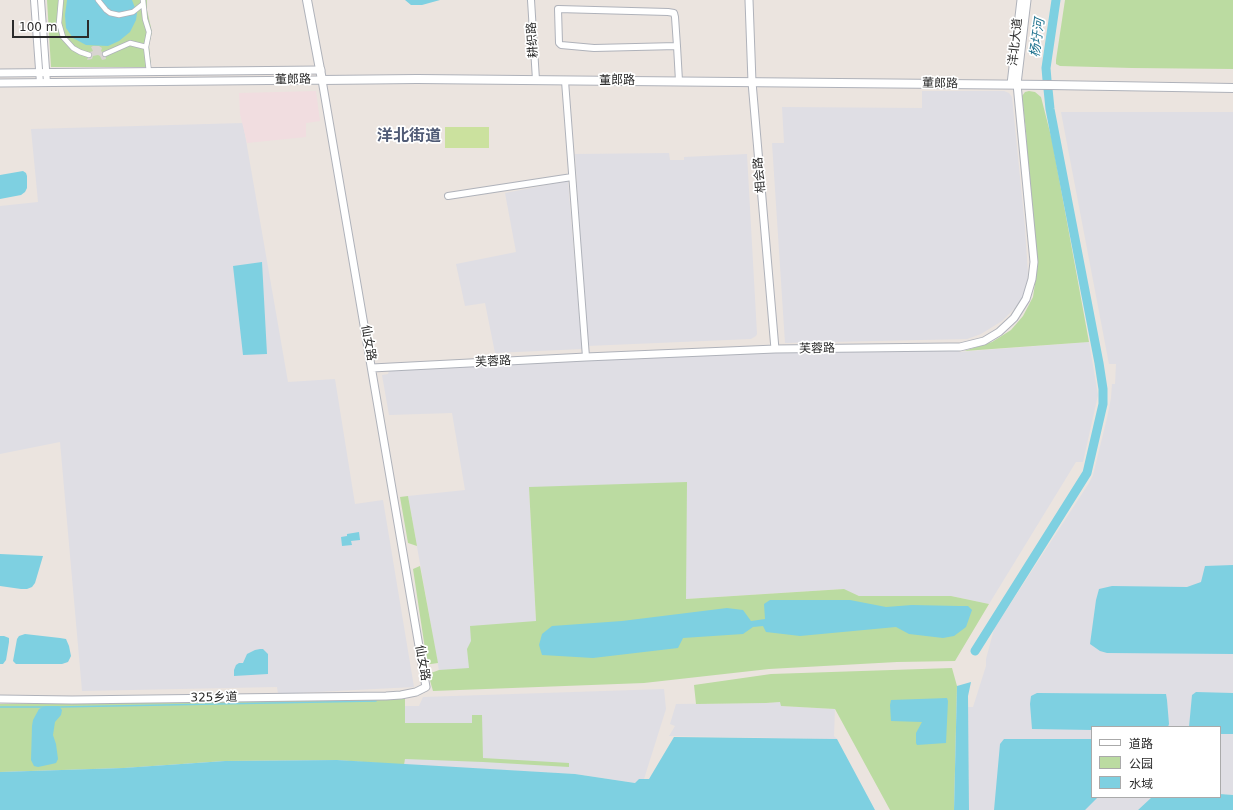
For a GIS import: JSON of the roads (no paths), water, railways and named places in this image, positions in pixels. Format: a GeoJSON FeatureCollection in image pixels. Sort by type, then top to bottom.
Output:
{"type":"FeatureCollection","features":[{"type":"Feature","properties":{"kind":"main road","name":"仙女路"},"geometry":{"type":"LineString","coordinates":[[307,0],[322,80]]}},
{"type":"Feature","properties":{"kind":"main road","name":"董郎路"},"geometry":{"type":"LineString","coordinates":[[322,80],[417,79],[1014,84],[1233,88]]}},
{"type":"Feature","properties":{"kind":"street"},"geometry":{"type":"LineString","coordinates":[[34,0],[44,83]]}},
{"type":"Feature","properties":{"kind":"street"},"geometry":{"type":"LineString","coordinates":[[41,0],[43,73]]}},
{"type":"Feature","properties":{"kind":"street"},"geometry":{"type":"LineString","coordinates":[[60,0],[59,23],[63,37],[73,48],[89,55]]}},
{"type":"Feature","properties":{"kind":"street"},"geometry":{"type":"LineString","coordinates":[[98,0],[106,10],[114,14],[128,14],[138,8],[143,2]]}},
{"type":"Feature","properties":{"kind":"street","name":"耕织路"},"geometry":{"type":"LineString","coordinates":[[531,0],[536,80]]}},
{"type":"Feature","properties":{"kind":"street","name":"相会路"},"geometry":{"type":"LineString","coordinates":[[749,0],[752,82],[775,349]]}},
{"type":"Feature","properties":{"kind":"street","name":"洋北大道"},"geometry":{"type":"LineString","coordinates":[[1014,84],[1021,0]]}},
{"type":"Feature","properties":{"kind":"street","name":"洋北大道"},"geometry":{"type":"LineString","coordinates":[[1014,84],[1026,0]]}},
{"type":"Feature","properties":{"kind":"street"},"geometry":{"type":"LineString","coordinates":[[143,2],[145,19],[149,32],[146,47],[149,72]]}},
{"type":"Feature","properties":{"kind":"street"},"geometry":{"type":"LineString","coordinates":[[677,46],[602,48],[561,45],[559,44],[558,9],[672,12],[675,14],[675,17],[677,46],[679,82]]}},
{"type":"Feature","properties":{"kind":"street"},"geometry":{"type":"LineString","coordinates":[[105,54],[130,43],[146,47]]}},
{"type":"Feature","properties":{"kind":"street","name":"董郎路"},"geometry":{"type":"LineString","coordinates":[[0,73],[320,70]]}},
{"type":"Feature","properties":{"kind":"street","name":"董郎路"},"geometry":{"type":"LineString","coordinates":[[0,84],[322,80]]}},
{"type":"Feature","properties":{"kind":"street","name":"仙女路"},"geometry":{"type":"LineString","coordinates":[[322,80],[426,687]]}},
{"type":"Feature","properties":{"kind":"street"},"geometry":{"type":"LineString","coordinates":[[565,81],[586,357]]}},
{"type":"Feature","properties":{"kind":"street","name":"芙蓉路"},"geometry":{"type":"LineString","coordinates":[[372,368],[775,349],[960,347],[984,341],[999,332],[1014,318],[1026,299],[1032,279],[1034,262],[1014,84]]}},
{"type":"Feature","properties":{"kind":"street"},"geometry":{"type":"LineString","coordinates":[[448,196],[572,177]]}},
{"type":"Feature","properties":{"kind":"street","name":"325乡道"},"geometry":{"type":"LineString","coordinates":[[0,699],[72,700],[386,696],[416,692],[426,687]]}},
{"type":"Feature","properties":{"kind":"water"},"geometry":{"type":"Polygon","coordinates":[[[67,0],[132,0],[137,13],[136,20],[130,32],[119,41],[108,46],[86,45],[73,38],[66,28],[65,15],[67,0]]]}},
{"type":"Feature","properties":{"kind":"water"},"geometry":{"type":"Polygon","coordinates":[[[405,0],[440,0],[422,5],[411,5],[405,0]]]}},
{"type":"Feature","properties":{"kind":"water"},"geometry":{"type":"Polygon","coordinates":[[[23,171],[27,176],[27,188],[25,192],[21,195],[0,199],[0,175],[23,171]]]}},
{"type":"Feature","properties":{"kind":"water"},"geometry":{"type":"Polygon","coordinates":[[[262,262],[267,354],[243,355],[233,266],[262,262]]]}},
{"type":"Feature","properties":{"kind":"water"},"geometry":{"type":"Polygon","coordinates":[[[359,532],[360,540],[351,541],[352,545],[342,546],[341,537],[347,536],[347,534],[359,532]]]}},
{"type":"Feature","properties":{"kind":"water"},"geometry":{"type":"Polygon","coordinates":[[[0,554],[43,556],[35,583],[32,587],[21,589],[0,586],[0,554]]]}},
{"type":"Feature","properties":{"kind":"water"},"geometry":{"type":"Polygon","coordinates":[[[1233,565],[1233,654],[1107,653],[1100,651],[1090,644],[1099,589],[1112,586],[1187,587],[1201,582],[1205,566],[1233,565]]]}},
{"type":"Feature","properties":{"kind":"water"},"geometry":{"type":"Polygon","coordinates":[[[770,600],[850,600],[886,607],[912,605],[968,606],[972,610],[966,627],[954,636],[943,638],[909,634],[896,627],[800,636],[766,632],[763,626],[753,627],[743,634],[683,638],[678,648],[593,658],[542,655],[539,645],[542,634],[552,626],[622,621],[727,608],[743,610],[751,621],[765,619],[764,604],[770,600]]]}},
{"type":"Feature","properties":{"kind":"water"},"geometry":{"type":"Polygon","coordinates":[[[25,634],[66,639],[71,656],[68,662],[62,664],[16,664],[13,661],[17,639],[19,636],[25,634]]]}},
{"type":"Feature","properties":{"kind":"water"},"geometry":{"type":"Polygon","coordinates":[[[0,636],[9,638],[6,660],[3,664],[0,664],[0,636]]]}},
{"type":"Feature","properties":{"kind":"water"},"geometry":{"type":"Polygon","coordinates":[[[263,649],[268,654],[268,674],[234,676],[236,665],[243,663],[247,654],[263,649]]]}},
{"type":"Feature","properties":{"kind":"water"},"geometry":{"type":"Polygon","coordinates":[[[971,682],[968,696],[969,810],[954,810],[957,686],[971,682]]]}},
{"type":"Feature","properties":{"kind":"water"},"geometry":{"type":"Polygon","coordinates":[[[1196,692],[1233,693],[1233,734],[1221,734],[1221,726],[1189,726],[1192,695],[1196,692]]]}},
{"type":"Feature","properties":{"kind":"water"},"geometry":{"type":"Polygon","coordinates":[[[1037,693],[1166,694],[1169,724],[1168,726],[1091,726],[1091,730],[1032,729],[1030,704],[1031,696],[1037,693]]]}},
{"type":"Feature","properties":{"kind":"water"},"geometry":{"type":"Polygon","coordinates":[[[947,698],[946,743],[917,745],[916,733],[922,722],[891,721],[891,700],[947,698]]]}},
{"type":"Feature","properties":{"kind":"water"},"geometry":{"type":"Polygon","coordinates":[[[45,706],[59,706],[62,710],[61,715],[55,722],[53,735],[58,759],[56,763],[38,767],[34,766],[31,760],[32,726],[33,720],[39,709],[45,706]]]}},
{"type":"Feature","properties":{"kind":"water"},"geometry":{"type":"Polygon","coordinates":[[[674,737],[837,739],[875,810],[0,810],[0,772],[123,768],[225,761],[337,760],[575,774],[635,783],[639,779],[649,779],[674,737]]]}},
{"type":"Feature","properties":{"kind":"water"},"geometry":{"type":"Polygon","coordinates":[[[1004,739],[1091,739],[1091,798],[1097,798],[1085,810],[994,810],[1000,744],[1004,739]]]}},
{"type":"Feature","properties":{"kind":"water"},"geometry":{"type":"Polygon","coordinates":[[[1221,794],[1233,795],[1233,810],[1138,810],[1151,798],[1221,798],[1221,794]]]}},
{"type":"Feature","properties":{"kind":"waterway","name":"杨圩河"},"geometry":{"type":"LineString","coordinates":[[1047,80],[1046,68],[1056,0]]}},
{"type":"Feature","properties":{"kind":"waterway"},"geometry":{"type":"LineString","coordinates":[[975,651],[1087,473],[1103,404],[1103,389],[1099,363],[1050,109],[1048,89]]}},
{"type":"Feature","properties":{"kind":"waterway"},"geometry":{"type":"LineString","coordinates":[[58,707],[376,701]]}},
{"type":"Feature","properties":{"kind":"waterway"},"geometry":{"type":"LineString","coordinates":[[0,707],[44,707]]}},
{"type":"Feature","properties":{"kind":"district","name":"洋北街道"},"geometry":{"type":"Point","coordinates":[409,137]}}]}
